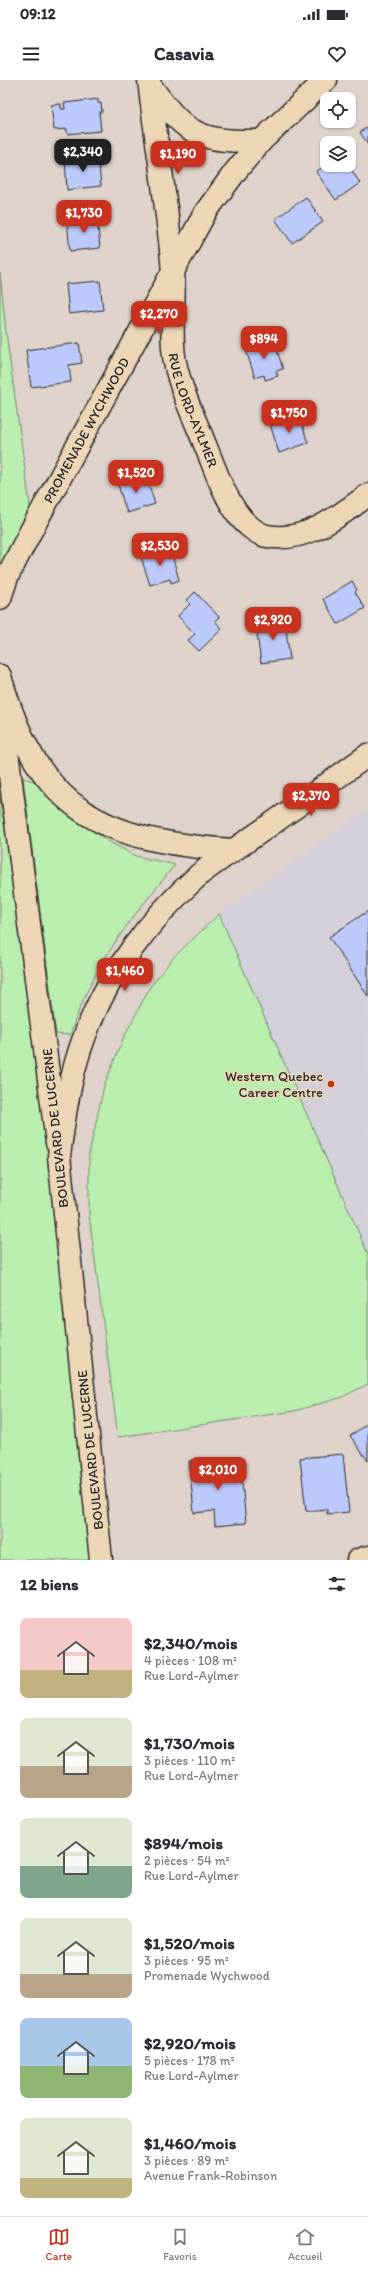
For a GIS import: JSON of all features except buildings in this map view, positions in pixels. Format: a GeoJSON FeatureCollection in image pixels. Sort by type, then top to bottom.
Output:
{"type":"FeatureCollection","features":[{"type":"Feature","properties":{"kind":"street","name":"PROMENADE WYCHWOOD"},"geometry":{"type":"LineString","coordinates":[[0,598],[7,577],[33,527],[173,274],[205,213],[235,172],[261,141],[326,80]]}},
{"type":"Feature","properties":{"kind":"street"},"geometry":{"type":"LineString","coordinates":[[150,83],[174,117],[183,126],[200,135],[232,141],[261,141]]}},
{"type":"Feature","properties":{"kind":"street","name":"RUE LORD-AYLMER"},"geometry":{"type":"LineString","coordinates":[[150,83],[173,274],[171,333],[180,384],[227,497],[238,514],[251,528],[266,536],[283,537],[301,535],[320,527],[368,495]]}},
{"type":"Feature","properties":{"kind":"street"},"geometry":{"type":"LineString","coordinates":[[0,676],[10,708],[36,763],[54,788],[78,809],[105,825],[160,842],[192,847],[233,850]]}},
{"type":"Feature","properties":{"kind":"street","name":"BOULEVARD DE LUCERNE"},"geometry":{"type":"LineString","coordinates":[[0,697],[59,1156],[101,1560]]}},
{"type":"Feature","properties":{"kind":"street"},"geometry":{"type":"LineString","coordinates":[[59,1156],[64,1116],[84,1038],[96,1008],[117,972],[145,932],[169,904],[201,874],[368,755]]}},
{"type":"Feature","properties":{"kind":"street"},"geometry":{"type":"LineString","coordinates":[[358,1560],[368,1557]]}},
{"type":"Feature","properties":{"kind":"shaded area","name":"Western Quebec Career Centre"},"geometry":{"type":"Polygon","coordinates":[[[368,809],[368,1254],[219,914],[368,809]]]}},
{"type":"Feature","properties":{"kind":"green space"},"geometry":{"type":"Polygon","coordinates":[[[0,273],[6,333],[33,527],[0,598],[0,273]]]}},
{"type":"Feature","properties":{"kind":"green space"},"geometry":{"type":"Polygon","coordinates":[[[23,778],[48,785],[74,815],[104,839],[136,856],[175,865],[128,925],[101,966],[89,987],[70,1035],[56,1034],[23,778]]]}},
{"type":"Feature","properties":{"kind":"green space"},"geometry":{"type":"Polygon","coordinates":[[[0,798],[54,1125],[99,1560],[0,1560],[0,798]]]}},
{"type":"Feature","properties":{"kind":"green space"},"geometry":{"type":"Polygon","coordinates":[[[219,914],[368,1254],[368,1384],[340,1398],[294,1411],[118,1437],[89,1215],[89,1154],[104,1086],[123,1039],[150,987],[174,957],[219,914]]]}},
{"type":"Feature","properties":{"kind":"place","name":"Western Quebec Career Centre"},"geometry":{"type":"Point","coordinates":[331,1084]}}]}
